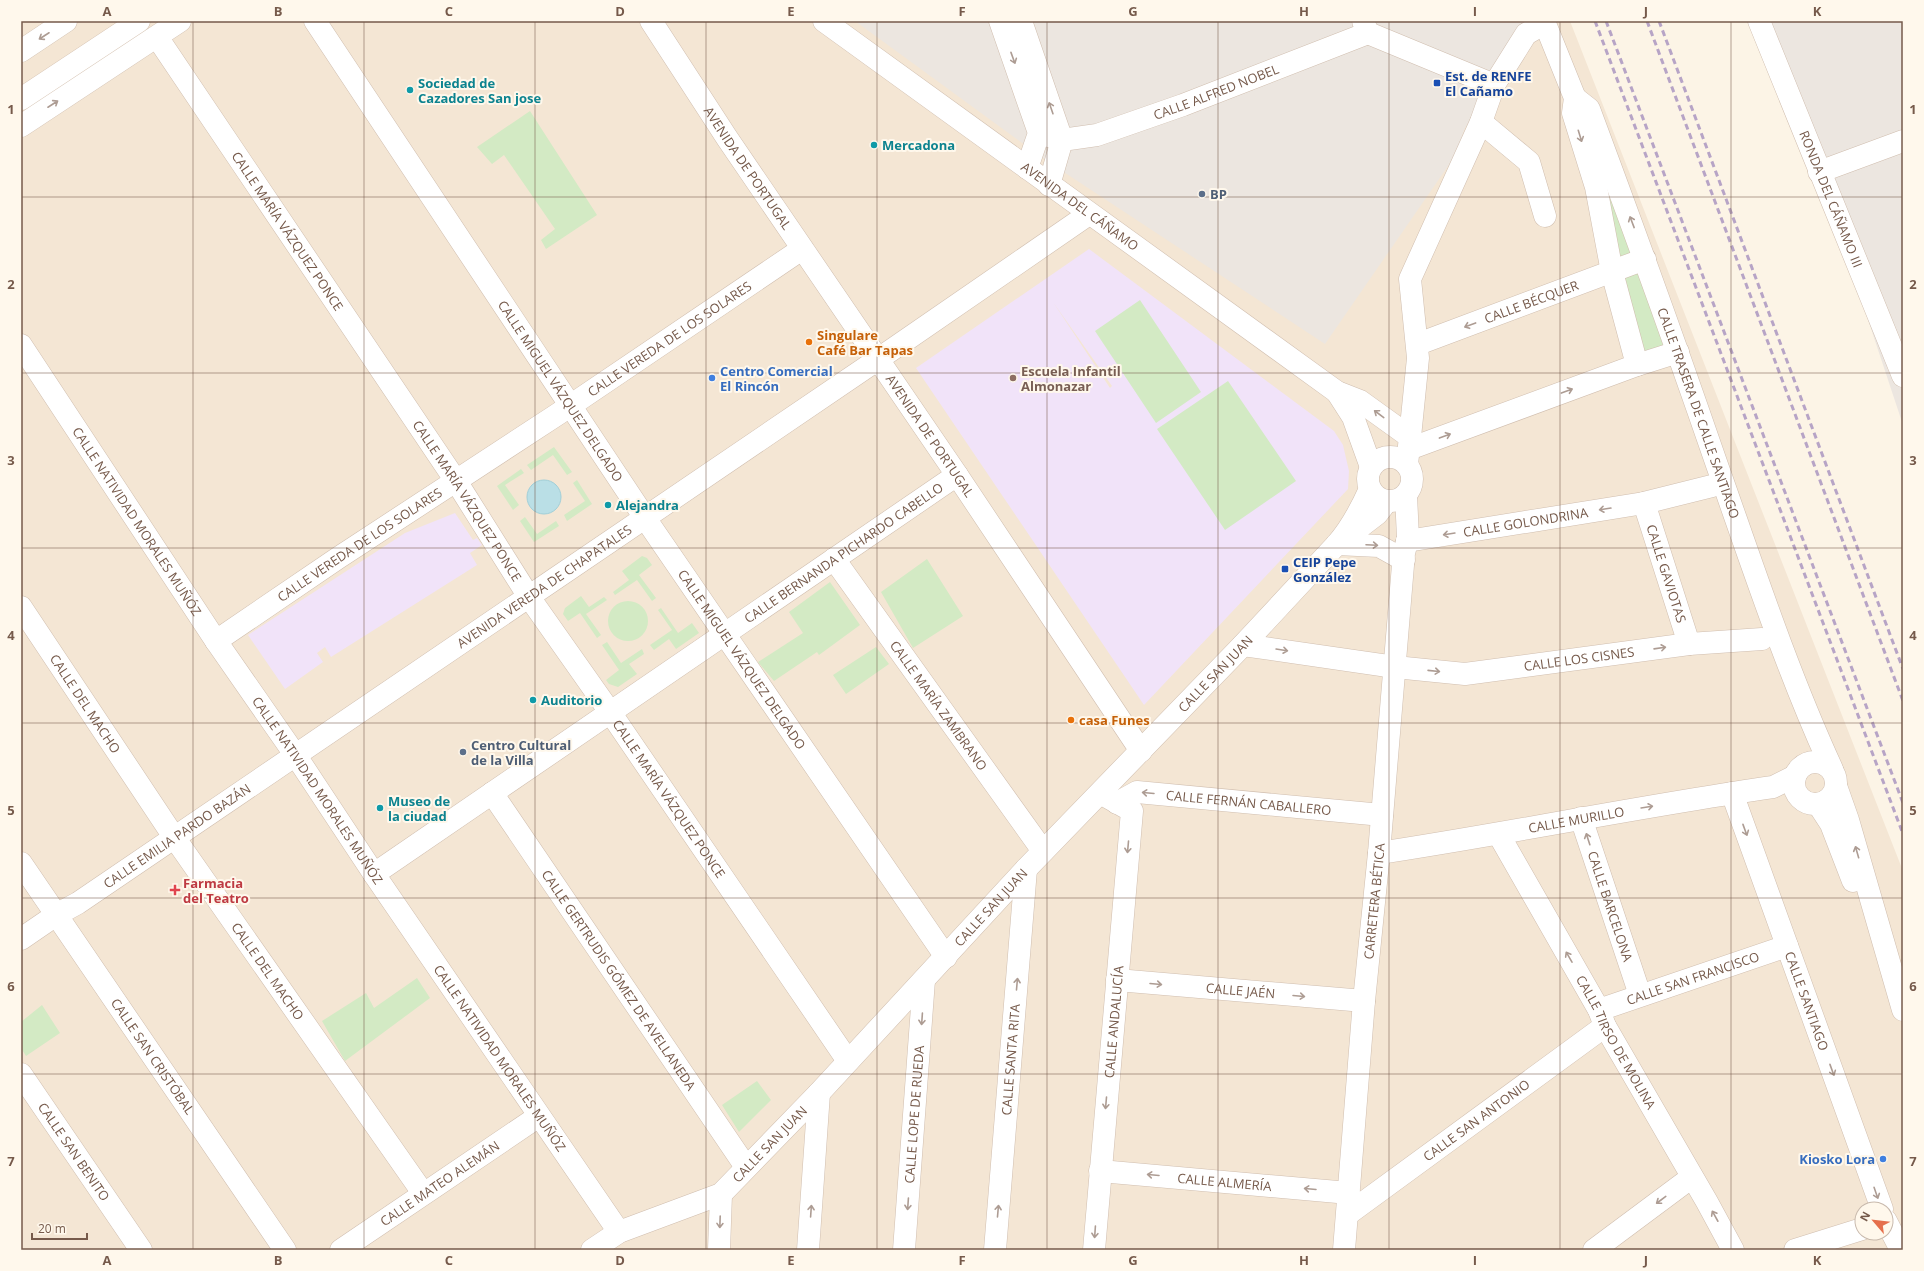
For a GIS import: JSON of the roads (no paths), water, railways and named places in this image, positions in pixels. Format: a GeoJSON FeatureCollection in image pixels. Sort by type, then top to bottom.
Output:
{"type":"FeatureCollection","features":[{"type":"Feature","properties":{"kind":"street"},"geometry":{"type":"LineString","coordinates":[[21,51],[66,21]]}},
{"type":"Feature","properties":{"kind":"street"},"geometry":{"type":"LineString","coordinates":[[21,85],[114,21]]}},
{"type":"Feature","properties":{"kind":"street"},"geometry":{"type":"LineString","coordinates":[[21,99],[139,21]]}},
{"type":"Feature","properties":{"kind":"street"},"geometry":{"type":"LineString","coordinates":[[21,126],[180,21]]}},
{"type":"Feature","properties":{"kind":"street","name":"CALLE MIGUEL VÁZQUEZ DELGADO"},"geometry":{"type":"LineString","coordinates":[[315,21],[645,518],[946,957]]}},
{"type":"Feature","properties":{"kind":"street","name":"AVENIDA DE PORTUGAL"},"geometry":{"type":"LineString","coordinates":[[651,21],[727,138],[877,360],[957,475],[1141,751]]}},
{"type":"Feature","properties":{"kind":"street","name":"AVENIDA DEL CÁÑAMO"},"geometry":{"type":"LineString","coordinates":[[824,21],[1337,392],[1360,401],[1409,450]]}},
{"type":"Feature","properties":{"kind":"street"},"geometry":{"type":"LineString","coordinates":[[1000,21],[1039,133],[1027,168]]}},
{"type":"Feature","properties":{"kind":"street"},"geometry":{"type":"LineString","coordinates":[[1021,21],[1062,140],[1049,185]]}},
{"type":"Feature","properties":{"kind":"street","name":"RONDA DEL CÁÑAMO III"},"geometry":{"type":"LineString","coordinates":[[1759,21],[1903,376]]}},
{"type":"Feature","properties":{"kind":"street"},"geometry":{"type":"LineString","coordinates":[[1409,450],[1418,358],[1418,344],[1410,279],[1481,122],[1494,85],[1526,34],[1544,22]]}},
{"type":"Feature","properties":{"kind":"street","name":"CALLE TRASERA DE CALLE SANTIAGO"},"geometry":{"type":"LineString","coordinates":[[1544,22],[1575,98],[1573,114],[1596,186],[1612,272],[1637,365]]}},
{"type":"Feature","properties":{"kind":"street"},"geometry":{"type":"LineString","coordinates":[[1366,27],[1494,85]]}},
{"type":"Feature","properties":{"kind":"street","name":"CALLE ALFRED NOBEL"},"geometry":{"type":"LineString","coordinates":[[1062,140],[1104,133],[1183,105],[1366,27]]}},
{"type":"Feature","properties":{"kind":"street","name":"CALLE MARÍA VÁZQUEZ PONCE"},"geometry":{"type":"LineString","coordinates":[[157,37],[456,481],[529,597],[610,712],[848,1061]]}},
{"type":"Feature","properties":{"kind":"street","name":"CALLE TRASERA DE CALLE SANTIAGO"},"geometry":{"type":"LineString","coordinates":[[1575,98],[1589,109],[1645,259],[1778,638],[1834,778],[1848,820],[1903,1012]]}},
{"type":"Feature","properties":{"kind":"street"},"geometry":{"type":"LineString","coordinates":[[1481,122],[1529,162],[1545,216]]}},
{"type":"Feature","properties":{"kind":"street"},"geometry":{"type":"LineString","coordinates":[[1039,133],[1062,140]]}},
{"type":"Feature","properties":{"kind":"street"},"geometry":{"type":"LineString","coordinates":[[1819,172],[1903,141]]}},
{"type":"Feature","properties":{"kind":"street","name":"AVENIDA VEREDA DE CHAPATALES"},"geometry":{"type":"LineString","coordinates":[[296,756],[1089,214]]}},
{"type":"Feature","properties":{"kind":"street","name":"CALLE VEREDA DE LOS SOLARES"},"geometry":{"type":"LineString","coordinates":[[216,641],[338,558],[571,405],[802,249]]}},
{"type":"Feature","properties":{"kind":"street","name":"CALLE BÉCQUER"},"geometry":{"type":"LineString","coordinates":[[1418,344],[1645,259]]}},
{"type":"Feature","properties":{"kind":"street","name":"CALLE NATIVIDAD MORALES MUÑÓZ"},"geometry":{"type":"LineString","coordinates":[[21,345],[216,641],[296,756],[374,874],[539,1116],[607,1243]]}},
{"type":"Feature","properties":{"kind":"street"},"geometry":{"type":"LineString","coordinates":[[1388,497],[1368,482],[1371,467],[1375,462],[1386,457],[1397,457],[1409,450],[1637,365],[1678,352]]}},
{"type":"Feature","properties":{"kind":"street","name":"AVENIDA DEL CÁÑAMO"},"geometry":{"type":"LineString","coordinates":[[1337,392],[1353,417],[1371,467]]}},
{"type":"Feature","properties":{"kind":"street","name":"CALLE SAN JUAN"},"geometry":{"type":"LineString","coordinates":[[607,1243],[721,1194],[819,1093],[1043,851],[1109,798],[1141,751],[1337,544],[1348,531],[1360,511],[1412,484],[1409,450]]}},
{"type":"Feature","properties":{"kind":"street","name":"CALLE BERNANDA PICHARDO CABELLO"},"geometry":{"type":"LineString","coordinates":[[374,874],[957,475]]}},
{"type":"Feature","properties":{"kind":"street","name":"CALLE GOLONDRINA"},"geometry":{"type":"LineString","coordinates":[[1405,551],[1644,503],[1712,486]]}},
{"type":"Feature","properties":{"kind":"street","name":"CARRETERA BÉTICA"},"geometry":{"type":"LineString","coordinates":[[1344,1250],[1364,1001],[1379,854],[1405,551],[1388,497]]}},
{"type":"Feature","properties":{"kind":"street","name":"CALLE GAVIOTAS"},"geometry":{"type":"LineString","coordinates":[[1644,503],[1689,644]]}},
{"type":"Feature","properties":{"kind":"street"},"geometry":{"type":"LineString","coordinates":[[1337,544],[1379,546],[1405,551]]}},
{"type":"Feature","properties":{"kind":"street","name":"CALLE MARÍA ZAMBRANO"},"geometry":{"type":"LineString","coordinates":[[834,559],[1043,851]]}},
{"type":"Feature","properties":{"kind":"street","name":"CALLE DEL MACHO"},"geometry":{"type":"LineString","coordinates":[[21,608],[174,837],[423,1193]]}},
{"type":"Feature","properties":{"kind":"street","name":"CALLE LOS CISNES"},"geometry":{"type":"LineString","coordinates":[[1243,644],[1395,667],[1465,674],[1689,644],[1762,639]]}},
{"type":"Feature","properties":{"kind":"street"},"geometry":{"type":"LineString","coordinates":[[1800,777],[1821,762],[1834,778],[1830,798],[1818,804],[1805,802],[1800,777],[1815,733]]}},
{"type":"Feature","properties":{"kind":"street","name":"CALLE EMILIA PARDO BAZÁN"},"geometry":{"type":"LineString","coordinates":[[21,939],[56,915],[78,903],[296,756]]}},
{"type":"Feature","properties":{"kind":"street","name":"CALLE MURILLO"},"geometry":{"type":"LineString","coordinates":[[1379,854],[1499,834],[1581,818],[1772,787],[1800,777]]}},
{"type":"Feature","properties":{"kind":"street","name":"CALLE FERNÁN CABALLERO"},"geometry":{"type":"LineString","coordinates":[[1109,798],[1137,792],[1382,815]]}},
{"type":"Feature","properties":{"kind":"street","name":"CALLE GERTRUDIS GÓMEZ DE AVELLANEDA"},"geometry":{"type":"LineString","coordinates":[[492,793],[746,1167]]}},
{"type":"Feature","properties":{"kind":"street","name":"CALLE SANTIAGO"},"geometry":{"type":"LineString","coordinates":[[1732,793],[1879,1201]]}},
{"type":"Feature","properties":{"kind":"street","name":"CALLE ANDALUCÍA"},"geometry":{"type":"LineString","coordinates":[[1094,1250],[1132,811],[1109,798]]}},
{"type":"Feature","properties":{"kind":"street","name":"CALLE TRASERA DE CALLE SANTIAGO"},"geometry":{"type":"LineString","coordinates":[[1818,804],[1831,824],[1903,1012]]}},
{"type":"Feature","properties":{"kind":"street","name":"CALLE BARCELONA"},"geometry":{"type":"LineString","coordinates":[[1581,818],[1640,995]]}},
{"type":"Feature","properties":{"kind":"street","name":"CALLE TIRSO DE MOLINA"},"geometry":{"type":"LineString","coordinates":[[1499,834],[1734,1250]]}},
{"type":"Feature","properties":{"kind":"street","name":"CALLE SAN CRISTÓBAL"},"geometry":{"type":"LineString","coordinates":[[21,863],[285,1250]]}},
{"type":"Feature","properties":{"kind":"street","name":"CALLE SANTA RITA"},"geometry":{"type":"LineString","coordinates":[[995,1250],[1026,869]]}},
{"type":"Feature","properties":{"kind":"street","name":"CALLE SAN FRANCISCO"},"geometry":{"type":"LineString","coordinates":[[1602,1018],[1640,995],[1787,946]]}},
{"type":"Feature","properties":{"kind":"street","name":"CALLE LOPE DE RUEDA"},"geometry":{"type":"LineString","coordinates":[[904,1250],[924,980]]}},
{"type":"Feature","properties":{"kind":"street","name":"CALLE JAÉN"},"geometry":{"type":"LineString","coordinates":[[1117,980],[1364,1001]]}},
{"type":"Feature","properties":{"kind":"street","name":"CALLE SAN ANTONIO"},"geometry":{"type":"LineString","coordinates":[[1348,1214],[1602,1018]]}},
{"type":"Feature","properties":{"kind":"street","name":"CALLE SAN BENITO"},"geometry":{"type":"LineString","coordinates":[[21,1074],[141,1250]]}},
{"type":"Feature","properties":{"kind":"street"},"geometry":{"type":"LineString","coordinates":[[808,1250],[819,1093]]}},
{"type":"Feature","properties":{"kind":"street","name":"CALLE MATEO ALEMÁN"},"geometry":{"type":"LineString","coordinates":[[341,1250],[423,1193],[539,1116]]}},
{"type":"Feature","properties":{"kind":"street","name":"CALLE ALMERÍA"},"geometry":{"type":"LineString","coordinates":[[1100,1171],[1349,1193]]}},
{"type":"Feature","properties":{"kind":"street"},"geometry":{"type":"LineString","coordinates":[[1594,1250],[1692,1177]]}},
{"type":"Feature","properties":{"kind":"street"},"geometry":{"type":"LineString","coordinates":[[719,1250],[721,1194]]}},
{"type":"Feature","properties":{"kind":"street"},"geometry":{"type":"LineString","coordinates":[[1795,1250],[1854,1232]]}},
{"type":"Feature","properties":{"kind":"street"},"geometry":{"type":"LineString","coordinates":[[1894,1237],[1901,1250]]}},
{"type":"Feature","properties":{"kind":"water"},"geometry":{"type":"Polygon","coordinates":[[[547,480],[556,485],[560,490],[560,504],[556,509],[551,513],[541,514],[537,513],[528,504],[527,494],[528,490],[537,481],[547,480]]]}},
{"type":"Feature","properties":{"kind":"railway"},"geometry":{"type":"LineString","coordinates":[[1595,21],[1903,834]]}},
{"type":"Feature","properties":{"kind":"railway"},"geometry":{"type":"LineString","coordinates":[[1606,21],[1903,803]]}},
{"type":"Feature","properties":{"kind":"railway"},"geometry":{"type":"LineString","coordinates":[[1647,21],[1903,701]]}},
{"type":"Feature","properties":{"kind":"railway"},"geometry":{"type":"LineString","coordinates":[[1659,21],[1903,669]]}},
{"type":"Feature","properties":{"kind":"place","name":"Est. de RENFE El Cañamo"},"geometry":{"type":"Point","coordinates":[1437,83]}},
{"type":"Feature","properties":{"kind":"place","name":"Sociedad de Cazadores San jose"},"geometry":{"type":"Point","coordinates":[410,90]}},
{"type":"Feature","properties":{"kind":"place","name":"Mercadona"},"geometry":{"type":"Point","coordinates":[874,145]}},
{"type":"Feature","properties":{"kind":"place","name":"BP"},"geometry":{"type":"Point","coordinates":[1202,194]}},
{"type":"Feature","properties":{"kind":"place","name":"Singulare Café Bar Tapas"},"geometry":{"type":"Point","coordinates":[809,342]}},
{"type":"Feature","properties":{"kind":"place","name":"Centro Comercial El Rincón"},"geometry":{"type":"Point","coordinates":[712,378]}},
{"type":"Feature","properties":{"kind":"place","name":"Escuela Infantil Almonazar"},"geometry":{"type":"Point","coordinates":[1013,378]}},
{"type":"Feature","properties":{"kind":"place","name":"Alejandra"},"geometry":{"type":"Point","coordinates":[608,505]}},
{"type":"Feature","properties":{"kind":"place","name":"CEIP Pepe González"},"geometry":{"type":"Point","coordinates":[1285,569]}},
{"type":"Feature","properties":{"kind":"place","name":"Auditorio"},"geometry":{"type":"Point","coordinates":[533,700]}},
{"type":"Feature","properties":{"kind":"place","name":"casa Funes"},"geometry":{"type":"Point","coordinates":[1071,720]}},
{"type":"Feature","properties":{"kind":"place","name":"Centro Cultural de la Villa"},"geometry":{"type":"Point","coordinates":[463,752]}},
{"type":"Feature","properties":{"kind":"place","name":"Museo de la ciudad"},"geometry":{"type":"Point","coordinates":[380,808]}},
{"type":"Feature","properties":{"kind":"place","name":"Farmacia del Teatro"},"geometry":{"type":"Point","coordinates":[175,890]}},
{"type":"Feature","properties":{"kind":"place","name":"Kiosko Lora"},"geometry":{"type":"Point","coordinates":[1883,1159]}}]}
